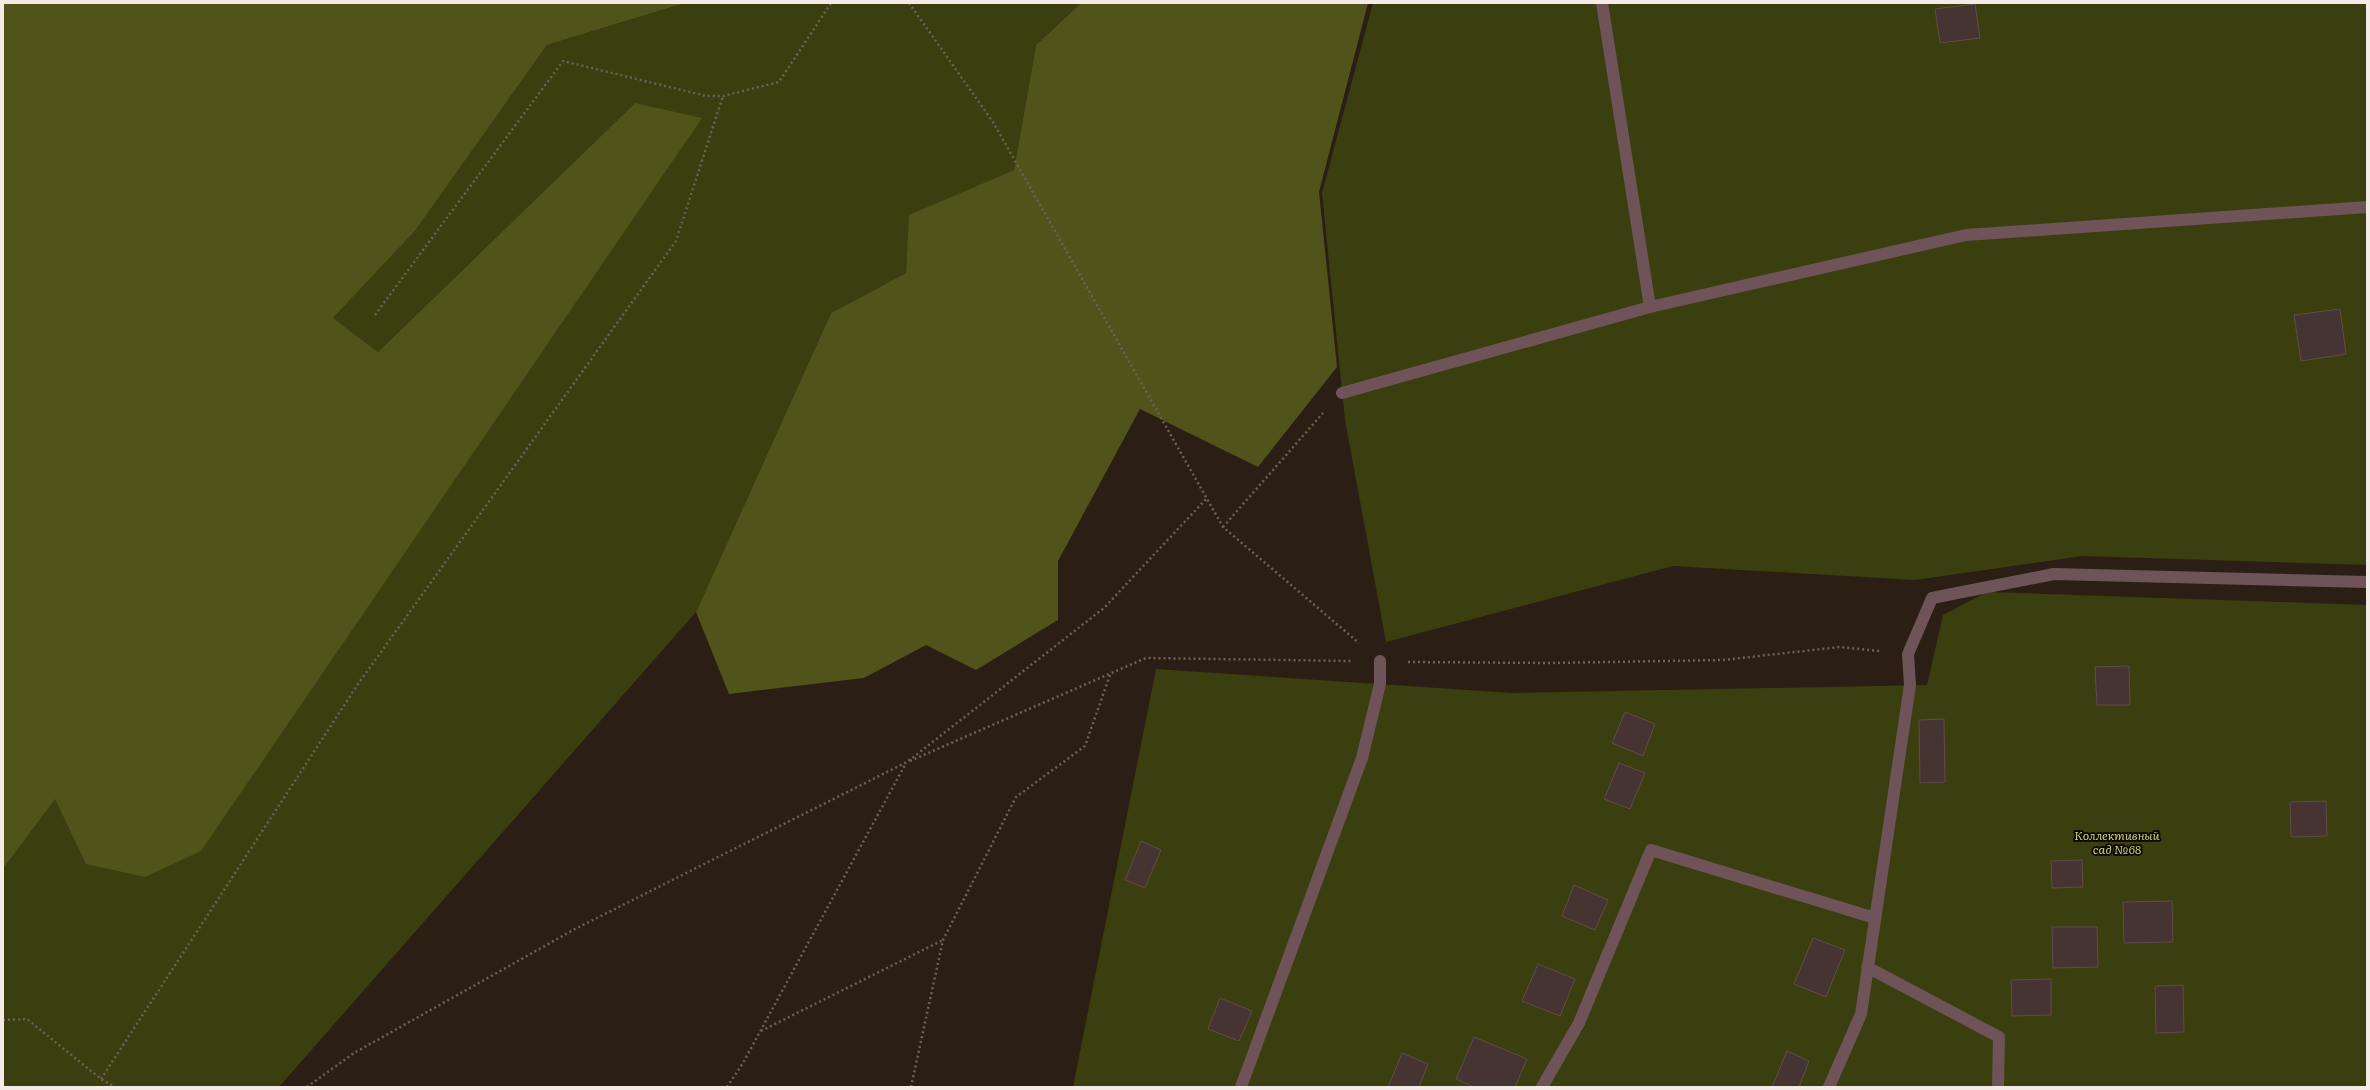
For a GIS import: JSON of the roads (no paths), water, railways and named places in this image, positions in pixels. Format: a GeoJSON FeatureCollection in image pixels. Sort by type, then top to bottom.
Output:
{"type":"FeatureCollection","features":[{"type":"Feature","properties":{"kind":"lane"},"geometry":{"type":"LineString","coordinates":[[1602,3],[1650,307]]}},
{"type":"Feature","properties":{"kind":"lane"},"geometry":{"type":"LineString","coordinates":[[1342,393],[1650,307],[1966,235],[2367,207]]}},
{"type":"Feature","properties":{"kind":"lane"},"geometry":{"type":"LineString","coordinates":[[1829,1087],[1860,1014],[1910,686],[1908,654],[1932,598],[2054,574],[2367,582]]}},
{"type":"Feature","properties":{"kind":"lane"},"geometry":{"type":"LineString","coordinates":[[1241,1087],[1362,758],[1380,684],[1380,661]]}},
{"type":"Feature","properties":{"kind":"lane"},"geometry":{"type":"LineString","coordinates":[[1542,1087],[1579,1023],[1651,850],[1875,918]]}},
{"type":"Feature","properties":{"kind":"lane"},"geometry":{"type":"LineString","coordinates":[[1867,967],[1999,1037],[1998,1087]]}},
{"type":"Feature","properties":{"kind":"park label","name":"Коллективный сад №68"},"geometry":{"type":"Point","coordinates":[2117,842]}}]}
